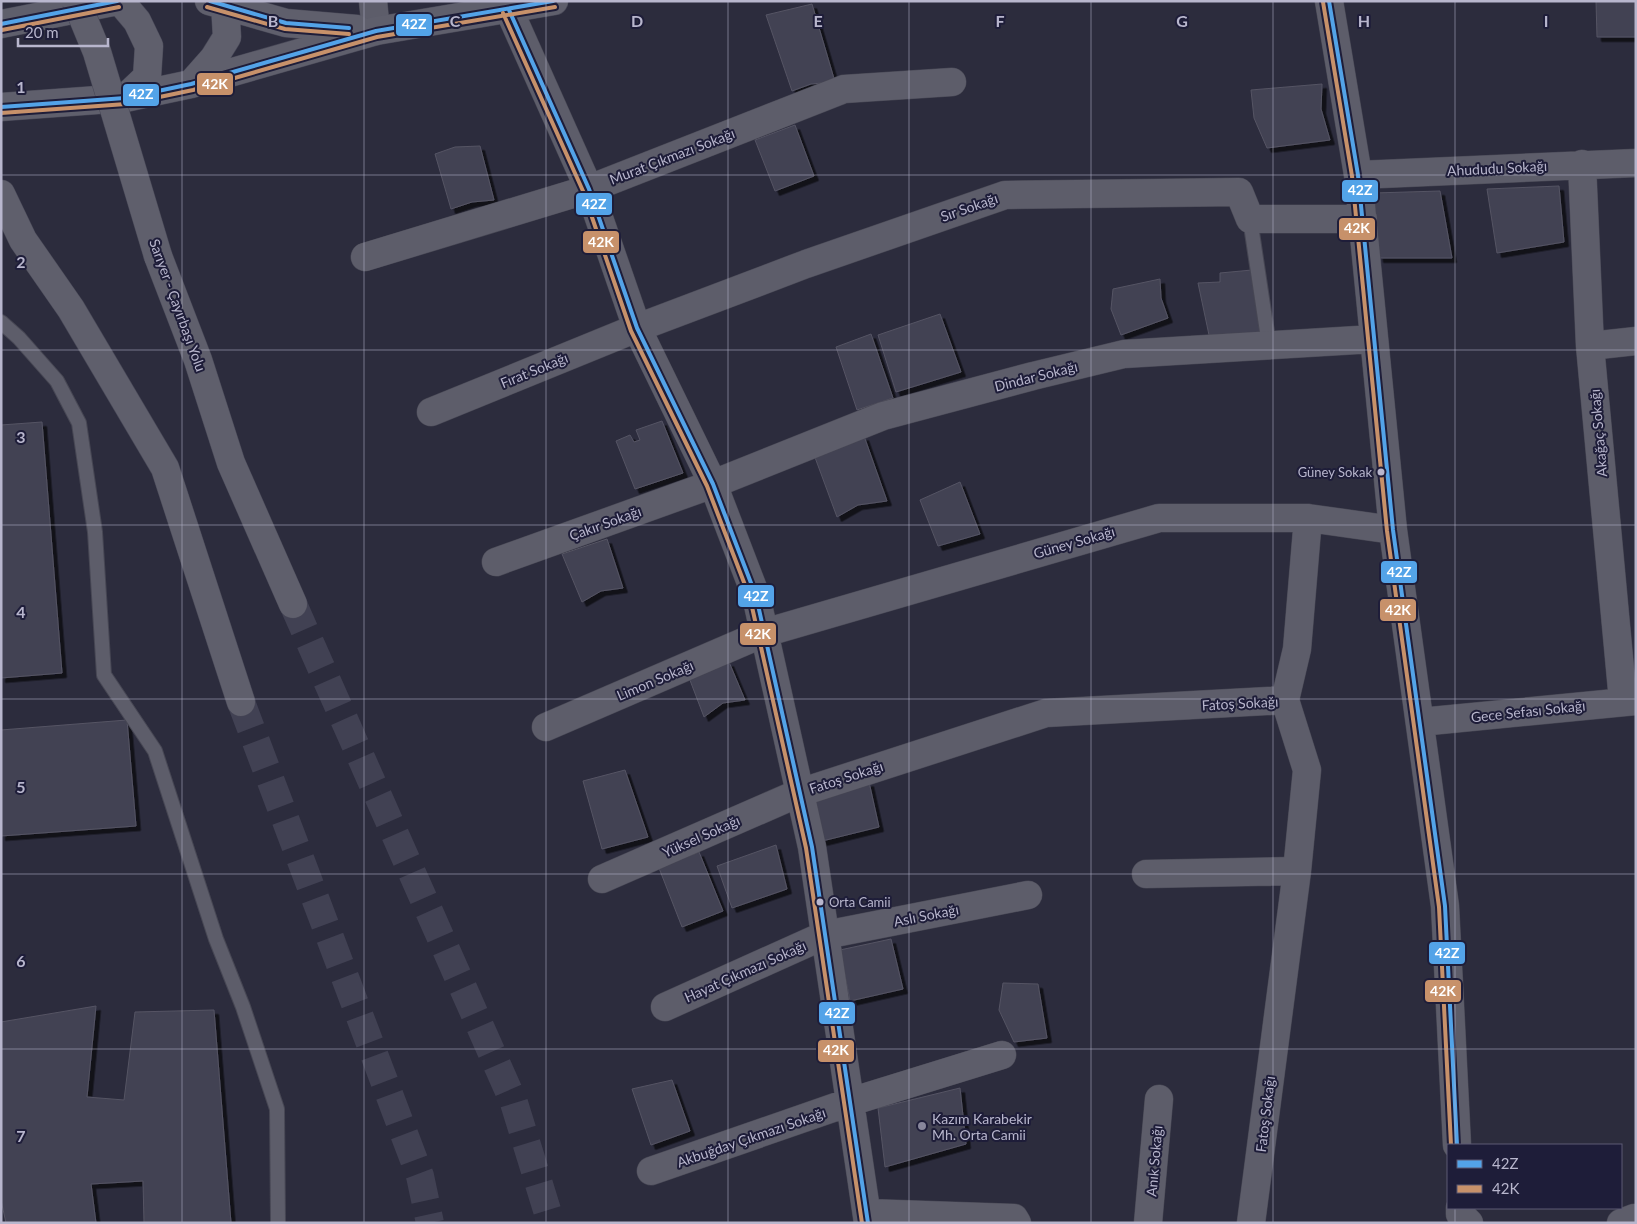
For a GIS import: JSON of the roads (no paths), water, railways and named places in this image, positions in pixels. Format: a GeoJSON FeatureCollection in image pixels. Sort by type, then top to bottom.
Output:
{"type":"FeatureCollection","features":[{"type":"Feature","properties":{"kind":"main road","name":"Sarıyer - Çayırbaşı Yolu"},"geometry":{"type":"LineString","coordinates":[[76,1],[97,52],[158,256],[198,360],[232,463],[293,604]]}},
{"type":"Feature","properties":{"kind":"main road"},"geometry":{"type":"LineString","coordinates":[[1,24],[119,1],[137,21],[149,46],[147,77],[126,98]]}},
{"type":"Feature","properties":{"kind":"main road"},"geometry":{"type":"LineString","coordinates":[[1,108],[126,98],[191,84],[376,31],[554,1]]}},
{"type":"Feature","properties":{"kind":"main road"},"geometry":{"type":"LineString","coordinates":[[191,84],[214,58],[227,37],[220,3],[286,23],[376,31]]}},
{"type":"Feature","properties":{"kind":"main road"},"geometry":{"type":"LineString","coordinates":[[1,194],[22,240],[72,310],[164,468],[241,702]]}},
{"type":"Feature","properties":{"kind":"street"},"geometry":{"type":"LineString","coordinates":[[373,1],[376,31]]}},
{"type":"Feature","properties":{"kind":"street"},"geometry":{"type":"LineString","coordinates":[[1329,1],[1358,175],[1393,530],[1446,906],[1457,1144]]}},
{"type":"Feature","properties":{"kind":"street"},"geometry":{"type":"LineString","coordinates":[[509,10],[589,189],[636,328],[713,484],[756,596],[812,847],[868,1218],[1014,1218],[1017,1223]]}},
{"type":"Feature","properties":{"kind":"street","name":"Murat Çıkmazı Sokağı"},"geometry":{"type":"LineString","coordinates":[[365,257],[589,189],[844,89],[952,82]]}},
{"type":"Feature","properties":{"kind":"street","name":"Ahududu Sokağı"},"geometry":{"type":"LineString","coordinates":[[1358,175],[1636,163]]}},
{"type":"Feature","properties":{"kind":"street","name":"Akağaç Sokağı"},"geometry":{"type":"LineString","coordinates":[[1582,164],[1590,346],[1630,701]]}},
{"type":"Feature","properties":{"kind":"street","name":"Sır Sokağı"},"geometry":{"type":"LineString","coordinates":[[636,328],[806,264],[1005,195],[1240,192],[1250,219]]}},
{"type":"Feature","properties":{"kind":"street"},"geometry":{"type":"LineString","coordinates":[[1250,219],[1363,219]]}},
{"type":"Feature","properties":{"kind":"street","name":"Fırat Sokağı"},"geometry":{"type":"LineString","coordinates":[[431,412],[636,328]]}},
{"type":"Feature","properties":{"kind":"street","name":"Dindar Sokağı"},"geometry":{"type":"LineString","coordinates":[[713,484],[883,416],[1124,354],[1374,338]]}},
{"type":"Feature","properties":{"kind":"street"},"geometry":{"type":"LineString","coordinates":[[1590,346],[1636,341]]}},
{"type":"Feature","properties":{"kind":"street","name":"Çakır Sokağı"},"geometry":{"type":"LineString","coordinates":[[496,562],[713,484]]}},
{"type":"Feature","properties":{"kind":"street","name":"Güney Sokağı"},"geometry":{"type":"LineString","coordinates":[[764,633],[1159,518],[1308,518],[1393,530]]}},
{"type":"Feature","properties":{"kind":"street"},"geometry":{"type":"LineString","coordinates":[[1285,700],[1297,649],[1308,518]]}},
{"type":"Feature","properties":{"kind":"street","name":"Limon Sokağı"},"geometry":{"type":"LineString","coordinates":[[546,727],[764,633]]}},
{"type":"Feature","properties":{"kind":"street","name":"Fatoş Sokağı"},"geometry":{"type":"LineString","coordinates":[[799,793],[1046,713],[1285,700],[1307,770],[1297,872],[1251,1223]]}},
{"type":"Feature","properties":{"kind":"street","name":"Gece Sefası Sokağı"},"geometry":{"type":"LineString","coordinates":[[1420,722],[1630,701]]}},
{"type":"Feature","properties":{"kind":"street","name":"Yüksel Sokağı"},"geometry":{"type":"LineString","coordinates":[[602,880],[799,793]]}},
{"type":"Feature","properties":{"kind":"street"},"geometry":{"type":"LineString","coordinates":[[1146,874],[1297,872]]}},
{"type":"Feature","properties":{"kind":"street","name":"Aslı Sokağı"},"geometry":{"type":"LineString","coordinates":[[825,935],[1028,894]]}},
{"type":"Feature","properties":{"kind":"street","name":"Hayat Çıkmazı Sokağı"},"geometry":{"type":"LineString","coordinates":[[665,1007],[825,935]]}},
{"type":"Feature","properties":{"kind":"street","name":"Akbuğday Çıkmazı Sokağı"},"geometry":{"type":"LineString","coordinates":[[651,1171],[850,1102],[1002,1055]]}},
{"type":"Feature","properties":{"kind":"street","name":"Anık Sokağı"},"geometry":{"type":"LineString","coordinates":[[1148,1223],[1159,1099]]}},
{"type":"Feature","properties":{"kind":"street"},"geometry":{"type":"LineString","coordinates":[[1460,1209],[1460,1214],[1469,1223]]}},
{"type":"Feature","properties":{"kind":"street"},"geometry":{"type":"LineString","coordinates":[[1621,1223],[1636,1218]]}},
{"type":"Feature","properties":{"kind":"lane"},"geometry":{"type":"LineString","coordinates":[[1250,219],[1269,345]]}},
{"type":"Feature","properties":{"kind":"lane"},"geometry":{"type":"LineString","coordinates":[[1,322],[19,338],[57,381],[79,423],[95,532],[104,675],[155,751],[216,939],[243,1007],[277,1109],[278,1223]]}},
{"type":"Feature","properties":{"kind":"tunnel"},"geometry":{"type":"LineString","coordinates":[[293,604],[514,1103],[551,1223]]}},
{"type":"Feature","properties":{"kind":"tunnel"},"geometry":{"type":"LineString","coordinates":[[241,702],[420,1176],[430,1223]]}},
{"type":"Feature","properties":{"kind":"place","name":"Güney Sokak"},"geometry":{"type":"Point","coordinates":[1381,472]}},
{"type":"Feature","properties":{"kind":"place","name":"Orta Camii"},"geometry":{"type":"Point","coordinates":[820,902]}},
{"type":"Feature","properties":{"kind":"place","name":"Kazım Karabekir Mh. Orta Camii"},"geometry":{"type":"Point","coordinates":[922,1126]}}]}
